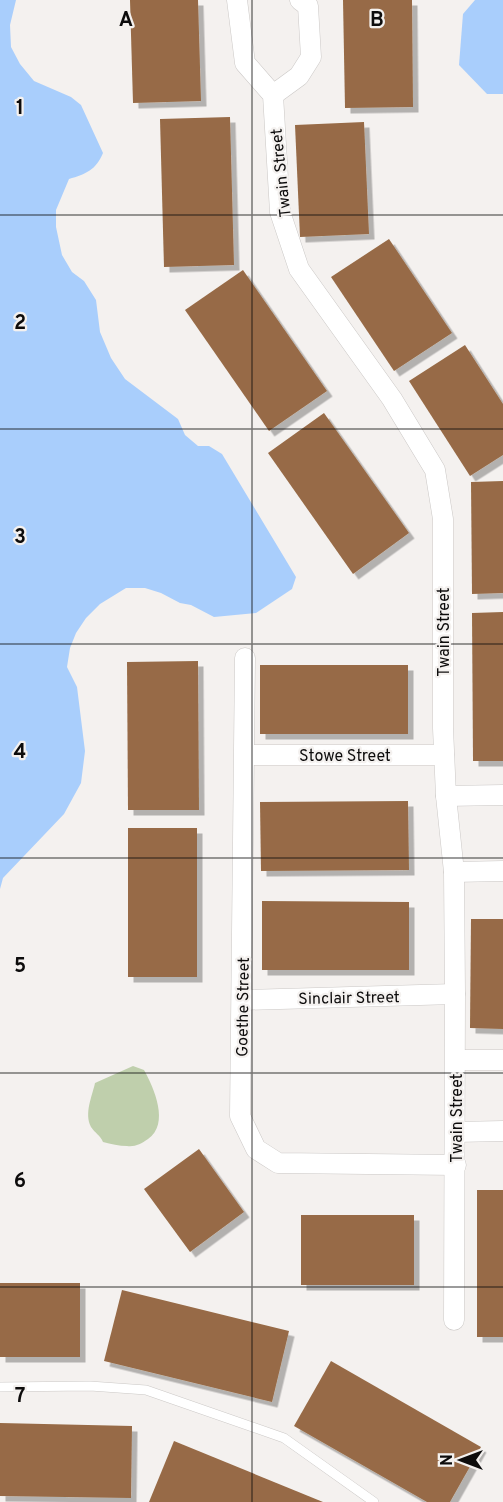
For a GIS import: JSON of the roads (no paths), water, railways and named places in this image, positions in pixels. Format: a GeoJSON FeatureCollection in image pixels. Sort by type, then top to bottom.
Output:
{"type":"FeatureCollection","features":[{"type":"Feature","properties":{"kind":"street"},"geometry":{"type":"LineString","coordinates":[[237,0],[245,63],[273,95],[300,76],[311,57],[308,6],[300,0]]}},
{"type":"Feature","properties":{"kind":"street","name":"Twain Street"},"geometry":{"type":"LineString","coordinates":[[273,95],[280,212],[300,269],[392,399],[435,470],[443,519],[444,755],[454,872],[456,1060],[454,1320]]}},
{"type":"Feature","properties":{"kind":"street","name":"Goethe Street"},"geometry":{"type":"LineString","coordinates":[[245,658],[240,1116],[256,1149],[278,1163],[456,1166]]}},
{"type":"Feature","properties":{"kind":"street","name":"Stowe Street"},"geometry":{"type":"LineString","coordinates":[[245,755],[444,755]]}},
{"type":"Feature","properties":{"kind":"street"},"geometry":{"type":"LineString","coordinates":[[446,796],[503,795]]}},
{"type":"Feature","properties":{"kind":"street"},"geometry":{"type":"LineString","coordinates":[[454,872],[503,871]]}},
{"type":"Feature","properties":{"kind":"street","name":"Sinclair Street"},"geometry":{"type":"LineString","coordinates":[[242,1000],[455,994]]}},
{"type":"Feature","properties":{"kind":"street"},"geometry":{"type":"LineString","coordinates":[[456,1060],[503,1060]]}},
{"type":"Feature","properties":{"kind":"street"},"geometry":{"type":"LineString","coordinates":[[456,1132],[503,1131]]}},
{"type":"Feature","properties":{"kind":"lane"},"geometry":{"type":"LineString","coordinates":[[0,1387],[90,1386],[147,1389],[284,1438],[374,1502]]}},
{"type":"Feature","properties":{"kind":"water"},"geometry":{"type":"Polygon","coordinates":[[[0,0],[16,0],[10,25],[11,47],[20,64],[34,81],[71,97],[81,105],[103,153],[97,164],[90,170],[69,179],[56,210],[56,227],[62,255],[72,272],[84,281],[96,300],[100,332],[111,358],[125,379],[178,419],[185,435],[198,446],[209,446],[222,454],[296,577],[292,589],[256,613],[214,617],[161,593],[145,588],[126,588],[100,604],[86,618],[70,648],[67,667],[77,687],[85,751],[81,783],[64,814],[3,878],[0,889],[0,0]]]}},
{"type":"Feature","properties":{"kind":"water"},"geometry":{"type":"Polygon","coordinates":[[[475,0],[503,0],[503,94],[487,94],[459,65],[463,14],[475,0]]]}}]}
